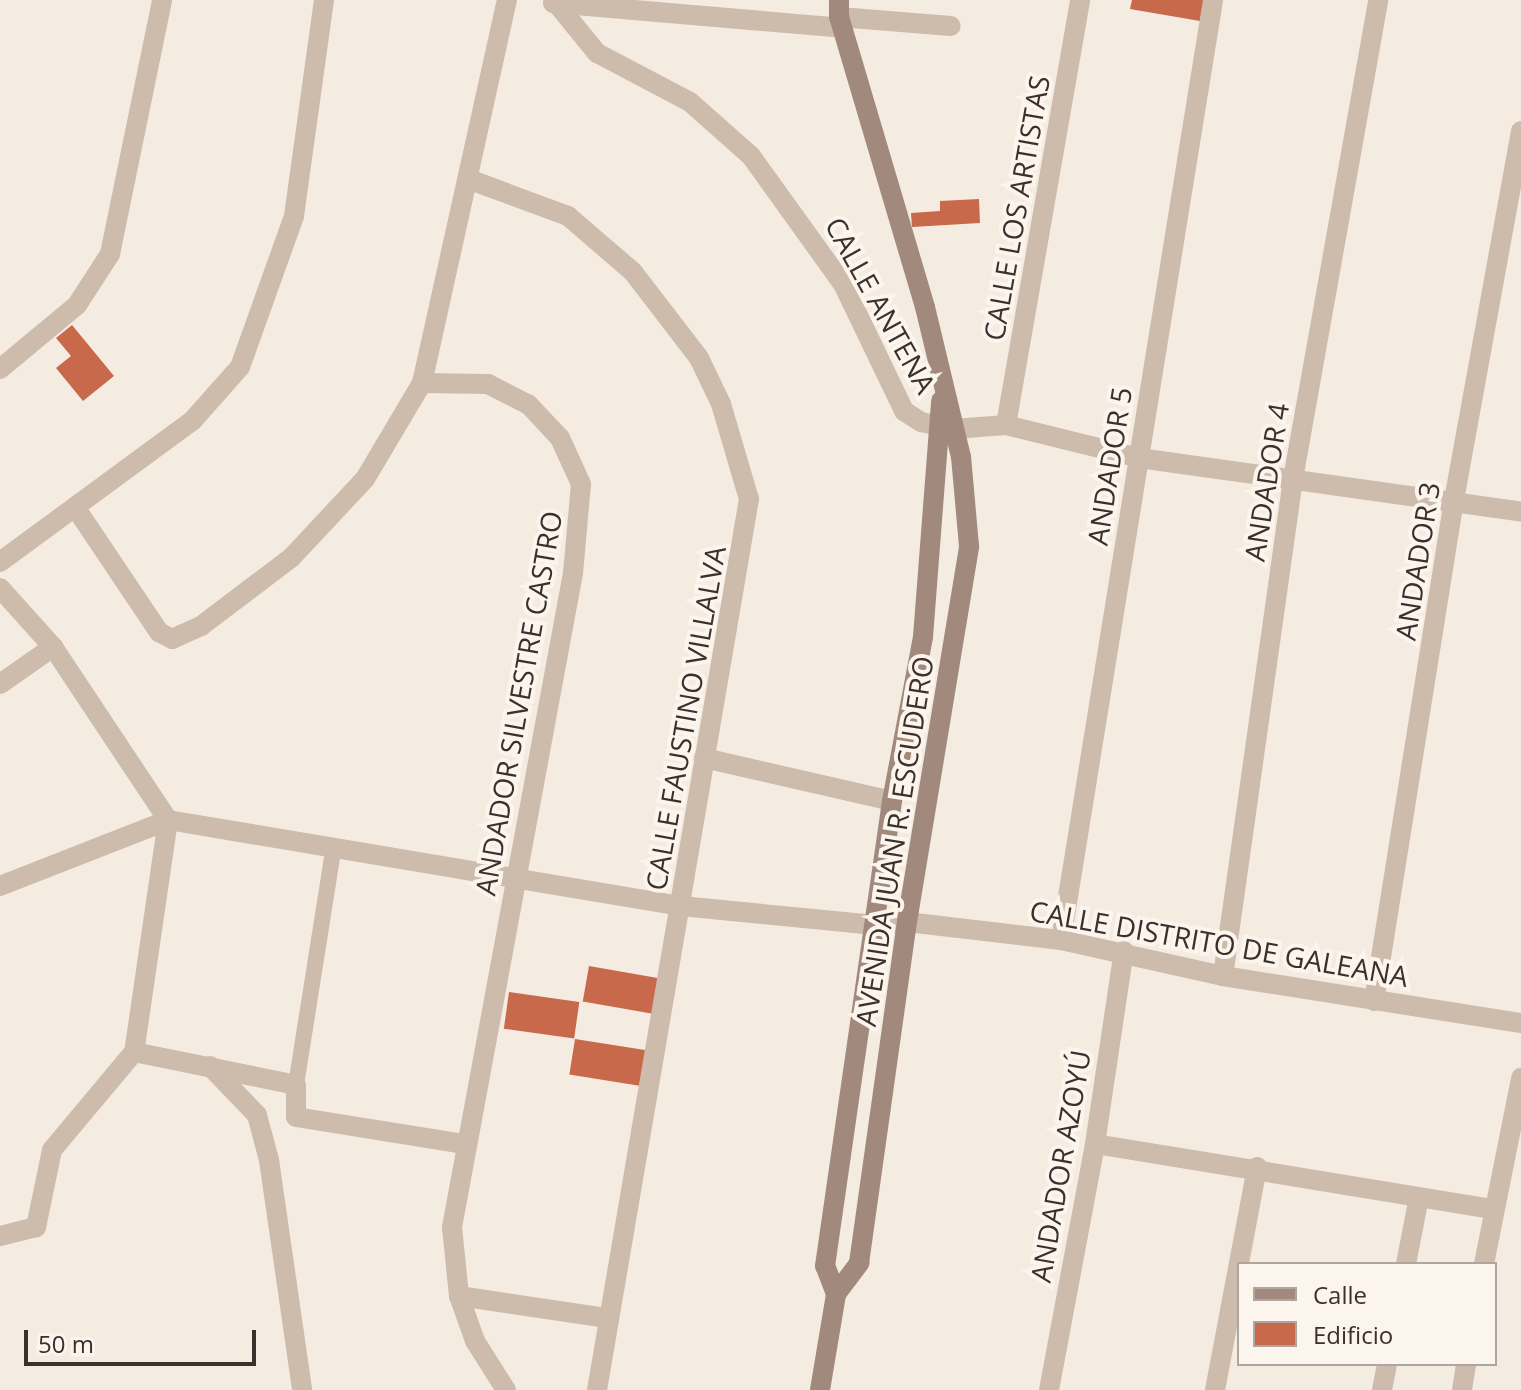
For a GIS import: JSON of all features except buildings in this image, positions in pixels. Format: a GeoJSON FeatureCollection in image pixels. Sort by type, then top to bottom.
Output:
{"type":"FeatureCollection","features":[{"type":"Feature","properties":{"kind":"main road","name":"AVENIDA JUAN R. ESCUDERO"},"geometry":{"type":"LineString","coordinates":[[836,1294],[825,1266],[892,801],[923,637],[946,428],[942,390],[925,307],[840,15]]}},
{"type":"Feature","properties":{"kind":"main road","name":"AVENIDA JUAN R. ESCUDERO"},"geometry":{"type":"LineString","coordinates":[[820,1390],[836,1294],[859,1263],[907,922],[969,546],[968,496],[946,428]]}},
{"type":"Feature","properties":{"kind":"street"},"geometry":{"type":"LineString","coordinates":[[0,369],[77,305],[110,254],[162,0]]}},
{"type":"Feature","properties":{"kind":"street"},"geometry":{"type":"LineString","coordinates":[[0,562],[193,420],[240,367],[294,216],[324,0]]}},
{"type":"Feature","properties":{"kind":"street"},"geometry":{"type":"LineString","coordinates":[[75,507],[159,632],[172,639],[201,626],[291,558],[365,479],[422,383],[507,0]]}},
{"type":"Feature","properties":{"kind":"street","name":"CALLE LOS ARTISTAS"},"geometry":{"type":"LineString","coordinates":[[1006,425],[1080,0]]}},
{"type":"Feature","properties":{"kind":"street","name":"ANDADOR 5"},"geometry":{"type":"LineString","coordinates":[[1061,940],[1213,0]]}},
{"type":"Feature","properties":{"kind":"street","name":"ANDADOR 4"},"geometry":{"type":"LineString","coordinates":[[1223,976],[1293,479],[1378,0]]}},
{"type":"Feature","properties":{"kind":"street"},"geometry":{"type":"LineString","coordinates":[[551,2],[840,15],[951,26]]}},
{"type":"Feature","properties":{"kind":"street","name":"CALLE ANTENA"},"geometry":{"type":"LineString","coordinates":[[551,2],[597,53],[690,102],[751,156],[843,284],[904,411],[946,428]]}},
{"type":"Feature","properties":{"kind":"street","name":"ANDADOR 3"},"geometry":{"type":"LineString","coordinates":[[1374,1001],[1454,500],[1521,131]]}},
{"type":"Feature","properties":{"kind":"street","name":"CALLE FAUSTINO VILLALVA"},"geometry":{"type":"LineString","coordinates":[[468,179],[568,216],[633,272],[692,347],[721,404],[749,499],[597,1390]]}},
{"type":"Feature","properties":{"kind":"street","name":"ANDADOR SILVESTRE CASTRO"},"geometry":{"type":"LineString","coordinates":[[422,383],[488,384],[529,405],[560,438],[581,484],[573,573],[452,1227],[459,1296],[475,1341],[506,1390]]}},
{"type":"Feature","properties":{"kind":"street"},"geometry":{"type":"LineString","coordinates":[[946,428],[1006,425],[1139,458],[1454,500],[1521,512]]}},
{"type":"Feature","properties":{"kind":"street"},"geometry":{"type":"LineString","coordinates":[[0,588],[53,647],[168,820],[134,1052],[52,1150],[36,1227],[0,1236]]}},
{"type":"Feature","properties":{"kind":"street"},"geometry":{"type":"LineString","coordinates":[[0,684],[53,647]]}},
{"type":"Feature","properties":{"kind":"street"},"geometry":{"type":"LineString","coordinates":[[704,758],[892,801]]}},
{"type":"Feature","properties":{"kind":"street"},"geometry":{"type":"LineString","coordinates":[[0,886],[168,820]]}},
{"type":"Feature","properties":{"kind":"street","name":"CALLE DISTRITO DE GALEANA"},"geometry":{"type":"LineString","coordinates":[[168,820],[519,875],[681,906],[875,925],[907,922],[1061,940],[1124,951],[1223,976],[1521,1023]]}},
{"type":"Feature","properties":{"kind":"street","name":"ANDADOR AZOYÚ"},"geometry":{"type":"LineString","coordinates":[[1049,1390],[1095,1144],[1124,951]]}},
{"type":"Feature","properties":{"kind":"street"},"geometry":{"type":"LineString","coordinates":[[134,1052],[296,1085],[296,1117],[465,1144]]}},
{"type":"Feature","properties":{"kind":"street"},"geometry":{"type":"LineString","coordinates":[[210,1066],[257,1115],[269,1160],[302,1390]]}},
{"type":"Feature","properties":{"kind":"street"},"geometry":{"type":"LineString","coordinates":[[1484,1262],[1521,1078]]}},
{"type":"Feature","properties":{"kind":"street"},"geometry":{"type":"LineString","coordinates":[[1095,1144],[1257,1167],[1493,1209]]}},
{"type":"Feature","properties":{"kind":"street"},"geometry":{"type":"LineString","coordinates":[[1239,1262],[1257,1167]]}},
{"type":"Feature","properties":{"kind":"street"},"geometry":{"type":"LineString","coordinates":[[1406,1262],[1419,1197]]}},
{"type":"Feature","properties":{"kind":"street"},"geometry":{"type":"LineString","coordinates":[[1215,1390],[1237,1273]]}},
{"type":"Feature","properties":{"kind":"street"},"geometry":{"type":"LineString","coordinates":[[459,1296],[607,1318]]}},
{"type":"Feature","properties":{"kind":"street"},"geometry":{"type":"LineString","coordinates":[[1382,1390],[1387,1366]]}},
{"type":"Feature","properties":{"kind":"street"},"geometry":{"type":"LineString","coordinates":[[1462,1390],[1466,1366]]}},
{"type":"Feature","properties":{"kind":"lane"},"geometry":{"type":"LineString","coordinates":[[296,1085],[334,846]]}}]}
